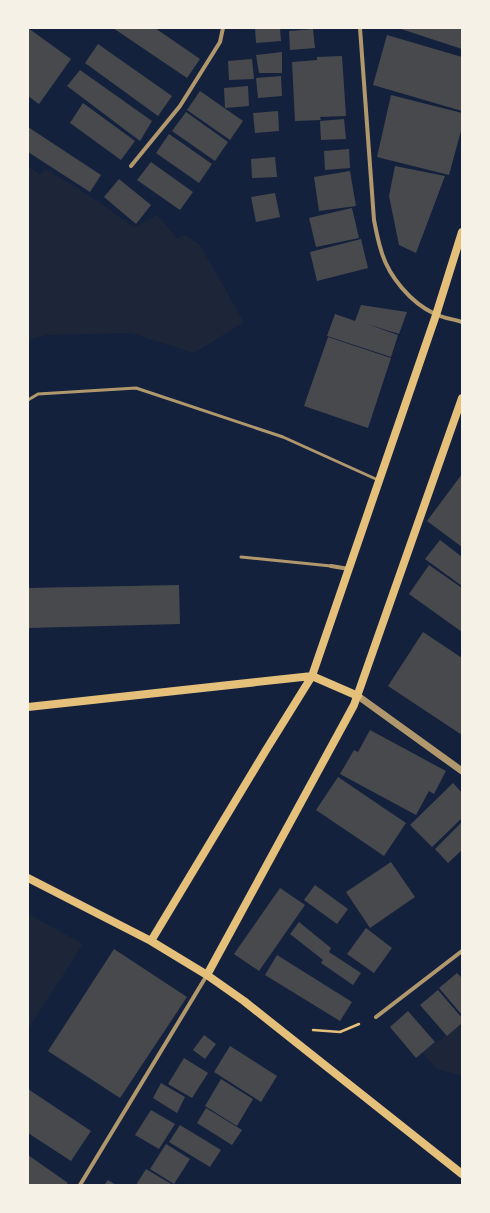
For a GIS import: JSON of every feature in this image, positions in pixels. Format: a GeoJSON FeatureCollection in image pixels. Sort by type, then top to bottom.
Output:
{"type":"FeatureCollection","features":[{"type":"Feature","properties":{"kind":"main road"},"geometry":{"type":"LineString","coordinates":[[151,941],[312,676],[436,315],[462,232]]}},
{"type":"Feature","properties":{"kind":"main road"},"geometry":{"type":"LineString","coordinates":[[207,975],[358,696],[462,398]]}},
{"type":"Feature","properties":{"kind":"main road"},"geometry":{"type":"LineString","coordinates":[[28,707],[312,676],[358,696]]}},
{"type":"Feature","properties":{"kind":"main road"},"geometry":{"type":"LineString","coordinates":[[28,878],[151,941],[207,975],[244,1001],[462,1174]]}},
{"type":"Feature","properties":{"kind":"street"},"geometry":{"type":"LineString","coordinates":[[131,166],[180,106],[220,42],[223,28]]}},
{"type":"Feature","properties":{"kind":"street"},"geometry":{"type":"LineString","coordinates":[[360,28],[374,220],[381,252],[399,285],[419,304],[436,315],[462,322]]}},
{"type":"Feature","properties":{"kind":"street"},"geometry":{"type":"LineString","coordinates":[[331,566],[349,569]]}},
{"type":"Feature","properties":{"kind":"street"},"geometry":{"type":"LineString","coordinates":[[358,696],[462,771]]}},
{"type":"Feature","properties":{"kind":"street"},"geometry":{"type":"LineString","coordinates":[[376,1017],[462,951]]}},
{"type":"Feature","properties":{"kind":"street"},"geometry":{"type":"LineString","coordinates":[[80,1185],[207,975]]}},
{"type":"Feature","properties":{"kind":"lane"},"geometry":{"type":"LineString","coordinates":[[28,400],[38,394],[136,388],[283,438],[379,480]]}},
{"type":"Feature","properties":{"kind":"lane"},"geometry":{"type":"LineString","coordinates":[[241,557],[331,566]]}},
{"type":"Feature","properties":{"kind":"path"},"geometry":{"type":"LineString","coordinates":[[310,1029],[340,1032],[376,1017]]}},
{"type":"Feature","properties":{"kind":"shaded area"},"geometry":{"type":"Polygon","coordinates":[[[28,166],[40,175],[46,169],[90,196],[134,227],[157,215],[177,238],[185,235],[200,245],[244,322],[194,353],[131,333],[47,335],[28,340],[28,166]]]}},
{"type":"Feature","properties":{"kind":"shaded area"},"geometry":{"type":"Polygon","coordinates":[[[28,914],[83,944],[28,1029],[28,914]]]}},
{"type":"Feature","properties":{"kind":"shaded area"},"geometry":{"type":"Polygon","coordinates":[[[462,1023],[462,1076],[437,1069],[422,1053],[462,1023]]]}},
{"type":"Feature","properties":{"kind":"building"},"geometry":{"type":"Polygon","coordinates":[[[28,28],[71,59],[39,104],[28,96],[28,28]]]}},
{"type":"Feature","properties":{"kind":"building"},"geometry":{"type":"Polygon","coordinates":[[[113,28],[155,28],[200,59],[187,78],[113,28]]]}},
{"type":"Feature","properties":{"kind":"building"},"geometry":{"type":"Polygon","coordinates":[[[255,28],[280,28],[281,41],[256,43],[255,28]]]}},
{"type":"Feature","properties":{"kind":"building"},"geometry":{"type":"Polygon","coordinates":[[[398,28],[462,28],[462,49],[398,28]]]}},
{"type":"Feature","properties":{"kind":"building"},"geometry":{"type":"Polygon","coordinates":[[[313,29],[315,48],[290,50],[289,31],[313,29]]]}},
{"type":"Feature","properties":{"kind":"building"},"geometry":{"type":"Polygon","coordinates":[[[387,35],[462,57],[462,111],[373,85],[387,35]]]}},
{"type":"Feature","properties":{"kind":"building"},"geometry":{"type":"Polygon","coordinates":[[[98,44],[172,96],[158,116],[85,63],[98,44]]]}},
{"type":"Feature","properties":{"kind":"building"},"geometry":{"type":"Polygon","coordinates":[[[282,52],[282,73],[259,73],[256,55],[282,52]]]}},
{"type":"Feature","properties":{"kind":"building"},"geometry":{"type":"Polygon","coordinates":[[[342,56],[346,116],[320,117],[321,120],[295,121],[292,62],[317,60],[317,57],[342,56]]]}},
{"type":"Feature","properties":{"kind":"building"},"geometry":{"type":"Polygon","coordinates":[[[252,59],[254,79],[229,80],[228,61],[252,59]]]}},
{"type":"Feature","properties":{"kind":"building"},"geometry":{"type":"Polygon","coordinates":[[[80,70],[152,121],[140,141],[67,86],[80,70]]]}},
{"type":"Feature","properties":{"kind":"building"},"geometry":{"type":"Polygon","coordinates":[[[281,76],[282,96],[258,98],[256,78],[281,76]]]}},
{"type":"Feature","properties":{"kind":"building"},"geometry":{"type":"Polygon","coordinates":[[[248,86],[249,106],[225,108],[224,88],[248,86]]]}},
{"type":"Feature","properties":{"kind":"building"},"geometry":{"type":"Polygon","coordinates":[[[200,91],[243,121],[230,140],[187,110],[200,91]]]}},
{"type":"Feature","properties":{"kind":"building"},"geometry":{"type":"Polygon","coordinates":[[[391,95],[462,113],[462,127],[449,175],[377,157],[391,95]]]}},
{"type":"Feature","properties":{"kind":"building"},"geometry":{"type":"Polygon","coordinates":[[[83,103],[135,141],[121,160],[70,123],[83,103]]]}},
{"type":"Feature","properties":{"kind":"building"},"geometry":{"type":"Polygon","coordinates":[[[278,111],[279,131],[255,133],[253,113],[278,111]]]}},
{"type":"Feature","properties":{"kind":"building"},"geometry":{"type":"Polygon","coordinates":[[[186,112],[228,142],[215,161],[172,131],[186,112]]]}},
{"type":"Feature","properties":{"kind":"building"},"geometry":{"type":"Polygon","coordinates":[[[344,119],[346,139],[321,140],[320,121],[344,119]]]}},
{"type":"Feature","properties":{"kind":"building"},"geometry":{"type":"Polygon","coordinates":[[[28,127],[101,175],[90,192],[28,152],[28,127]]]}},
{"type":"Feature","properties":{"kind":"building"},"geometry":{"type":"Polygon","coordinates":[[[169,134],[212,164],[199,183],[156,153],[169,134]]]}},
{"type":"Feature","properties":{"kind":"building"},"geometry":{"type":"Polygon","coordinates":[[[349,149],[350,168],[325,170],[324,151],[349,149]]]}},
{"type":"Feature","properties":{"kind":"building"},"geometry":{"type":"Polygon","coordinates":[[[275,157],[277,177],[252,178],[251,159],[275,157]]]}},
{"type":"Feature","properties":{"kind":"building"},"geometry":{"type":"Polygon","coordinates":[[[151,162],[193,192],[180,210],[137,180],[151,162]]]}},
{"type":"Feature","properties":{"kind":"building"},"geometry":{"type":"Polygon","coordinates":[[[395,166],[445,176],[416,253],[399,245],[389,196],[395,166]]]}},
{"type":"Feature","properties":{"kind":"building"},"geometry":{"type":"Polygon","coordinates":[[[350,171],[356,206],[319,211],[314,177],[350,171]]]}},
{"type":"Feature","properties":{"kind":"building"},"geometry":{"type":"Polygon","coordinates":[[[119,179],[151,205],[136,224],[104,197],[119,179]]]}},
{"type":"Feature","properties":{"kind":"building"},"geometry":{"type":"Polygon","coordinates":[[[275,193],[280,217],[256,222],[251,197],[275,193]]]}},
{"type":"Feature","properties":{"kind":"building"},"geometry":{"type":"Polygon","coordinates":[[[352,208],[359,238],[316,247],[309,218],[352,208]]]}},
{"type":"Feature","properties":{"kind":"building"},"geometry":{"type":"Polygon","coordinates":[[[361,239],[368,268],[317,281],[310,252],[361,239]]]}},
{"type":"Feature","properties":{"kind":"building"},"geometry":{"type":"Polygon","coordinates":[[[361,305],[407,312],[399,334],[367,324],[398,335],[391,357],[327,336],[335,314],[355,321],[361,305]]]}},
{"type":"Feature","properties":{"kind":"building"},"geometry":{"type":"Polygon","coordinates":[[[328,337],[391,358],[368,428],[304,406],[328,337]]]}},
{"type":"Feature","properties":{"kind":"building"},"geometry":{"type":"Polygon","coordinates":[[[462,474],[462,547],[427,521],[462,474]]]}},
{"type":"Feature","properties":{"kind":"building"},"geometry":{"type":"Polygon","coordinates":[[[440,540],[462,557],[462,586],[425,559],[440,540]]]}},
{"type":"Feature","properties":{"kind":"building"},"geometry":{"type":"Polygon","coordinates":[[[429,565],[462,588],[462,632],[409,594],[429,565]]]}},
{"type":"Feature","properties":{"kind":"building"},"geometry":{"type":"Polygon","coordinates":[[[179,585],[180,624],[28,628],[28,588],[179,585]]]}},
{"type":"Feature","properties":{"kind":"building"},"geometry":{"type":"Polygon","coordinates":[[[423,632],[462,658],[462,735],[388,686],[423,632]]]}},
{"type":"Feature","properties":{"kind":"building"},"geometry":{"type":"Polygon","coordinates":[[[370,730],[446,771],[434,794],[429,791],[416,815],[340,774],[354,750],[358,752],[370,730]]]}},
{"type":"Feature","properties":{"kind":"building"},"geometry":{"type":"Polygon","coordinates":[[[338,777],[406,823],[384,856],[316,810],[338,777]]]}},
{"type":"Feature","properties":{"kind":"building"},"geometry":{"type":"Polygon","coordinates":[[[453,783],[462,793],[462,818],[432,847],[410,825],[453,783]]]}},
{"type":"Feature","properties":{"kind":"building"},"geometry":{"type":"Polygon","coordinates":[[[462,822],[462,850],[448,863],[435,849],[462,822]]]}},
{"type":"Feature","properties":{"kind":"building"},"geometry":{"type":"Polygon","coordinates":[[[391,862],[415,897],[370,928],[346,892],[391,862]]]}},
{"type":"Feature","properties":{"kind":"building"},"geometry":{"type":"Polygon","coordinates":[[[315,885],[348,909],[337,924],[304,900],[315,885]]]}},
{"type":"Feature","properties":{"kind":"building"},"geometry":{"type":"Polygon","coordinates":[[[280,888],[305,905],[259,971],[234,954],[280,888]]]}},
{"type":"Feature","properties":{"kind":"building"},"geometry":{"type":"Polygon","coordinates":[[[299,922],[331,948],[329,952],[361,973],[353,985],[321,963],[323,960],[290,934],[299,922]]]}},
{"type":"Feature","properties":{"kind":"building"},"geometry":{"type":"Polygon","coordinates":[[[366,928],[392,948],[374,973],[347,954],[366,928]]]}},
{"type":"Feature","properties":{"kind":"building"},"geometry":{"type":"Polygon","coordinates":[[[114,949],[187,997],[120,1098],[48,1051],[114,949]]]}},
{"type":"Feature","properties":{"kind":"building"},"geometry":{"type":"Polygon","coordinates":[[[277,955],[352,1002],[340,1021],[265,975],[277,955]]]}},
{"type":"Feature","properties":{"kind":"building"},"geometry":{"type":"Polygon","coordinates":[[[457,973],[462,978],[462,1015],[439,988],[457,973]]]}},
{"type":"Feature","properties":{"kind":"building"},"geometry":{"type":"Polygon","coordinates":[[[438,990],[462,1018],[462,1023],[447,1036],[420,1005],[438,990]]]}},
{"type":"Feature","properties":{"kind":"building"},"geometry":{"type":"Polygon","coordinates":[[[408,1011],[435,1042],[416,1058],[390,1027],[408,1011]]]}},
{"type":"Feature","properties":{"kind":"building"},"geometry":{"type":"Polygon","coordinates":[[[204,1035],[216,1044],[205,1059],[193,1050],[204,1035]]]}},
{"type":"Feature","properties":{"kind":"building"},"geometry":{"type":"Polygon","coordinates":[[[230,1046],[277,1076],[261,1102],[214,1072],[230,1046]]]}},
{"type":"Feature","properties":{"kind":"building"},"geometry":{"type":"Polygon","coordinates":[[[184,1058],[208,1073],[192,1098],[168,1084],[184,1058]]]}},
{"type":"Feature","properties":{"kind":"building"},"geometry":{"type":"Polygon","coordinates":[[[221,1079],[253,1099],[237,1126],[205,1106],[221,1079]]]}},
{"type":"Feature","properties":{"kind":"building"},"geometry":{"type":"Polygon","coordinates":[[[161,1083],[185,1097],[177,1113],[153,1098],[161,1083]]]}},
{"type":"Feature","properties":{"kind":"building"},"geometry":{"type":"Polygon","coordinates":[[[28,1089],[91,1131],[71,1161],[28,1133],[28,1089]]]}},
{"type":"Feature","properties":{"kind":"building"},"geometry":{"type":"Polygon","coordinates":[[[206,1108],[242,1130],[232,1145],[197,1123],[206,1108]]]}},
{"type":"Feature","properties":{"kind":"building"},"geometry":{"type":"Polygon","coordinates":[[[151,1110],[175,1124],[159,1149],[135,1135],[151,1110]]]}},
{"type":"Feature","properties":{"kind":"building"},"geometry":{"type":"Polygon","coordinates":[[[180,1125],[221,1150],[210,1167],[169,1142],[180,1125]]]}},
{"type":"Feature","properties":{"kind":"building"},"geometry":{"type":"Polygon","coordinates":[[[166,1144],[190,1159],[174,1184],[150,1169],[166,1144]]]}},
{"type":"Feature","properties":{"kind":"building"},"geometry":{"type":"Polygon","coordinates":[[[28,1155],[68,1183],[66,1185],[28,1185],[28,1155]]]}},
{"type":"Feature","properties":{"kind":"building"},"geometry":{"type":"Polygon","coordinates":[[[146,1169],[173,1185],[136,1185],[146,1169]]]}},
{"type":"Feature","properties":{"kind":"building"},"geometry":{"type":"Polygon","coordinates":[[[108,1180],[116,1185],[104,1185],[108,1180]]]}}]}
